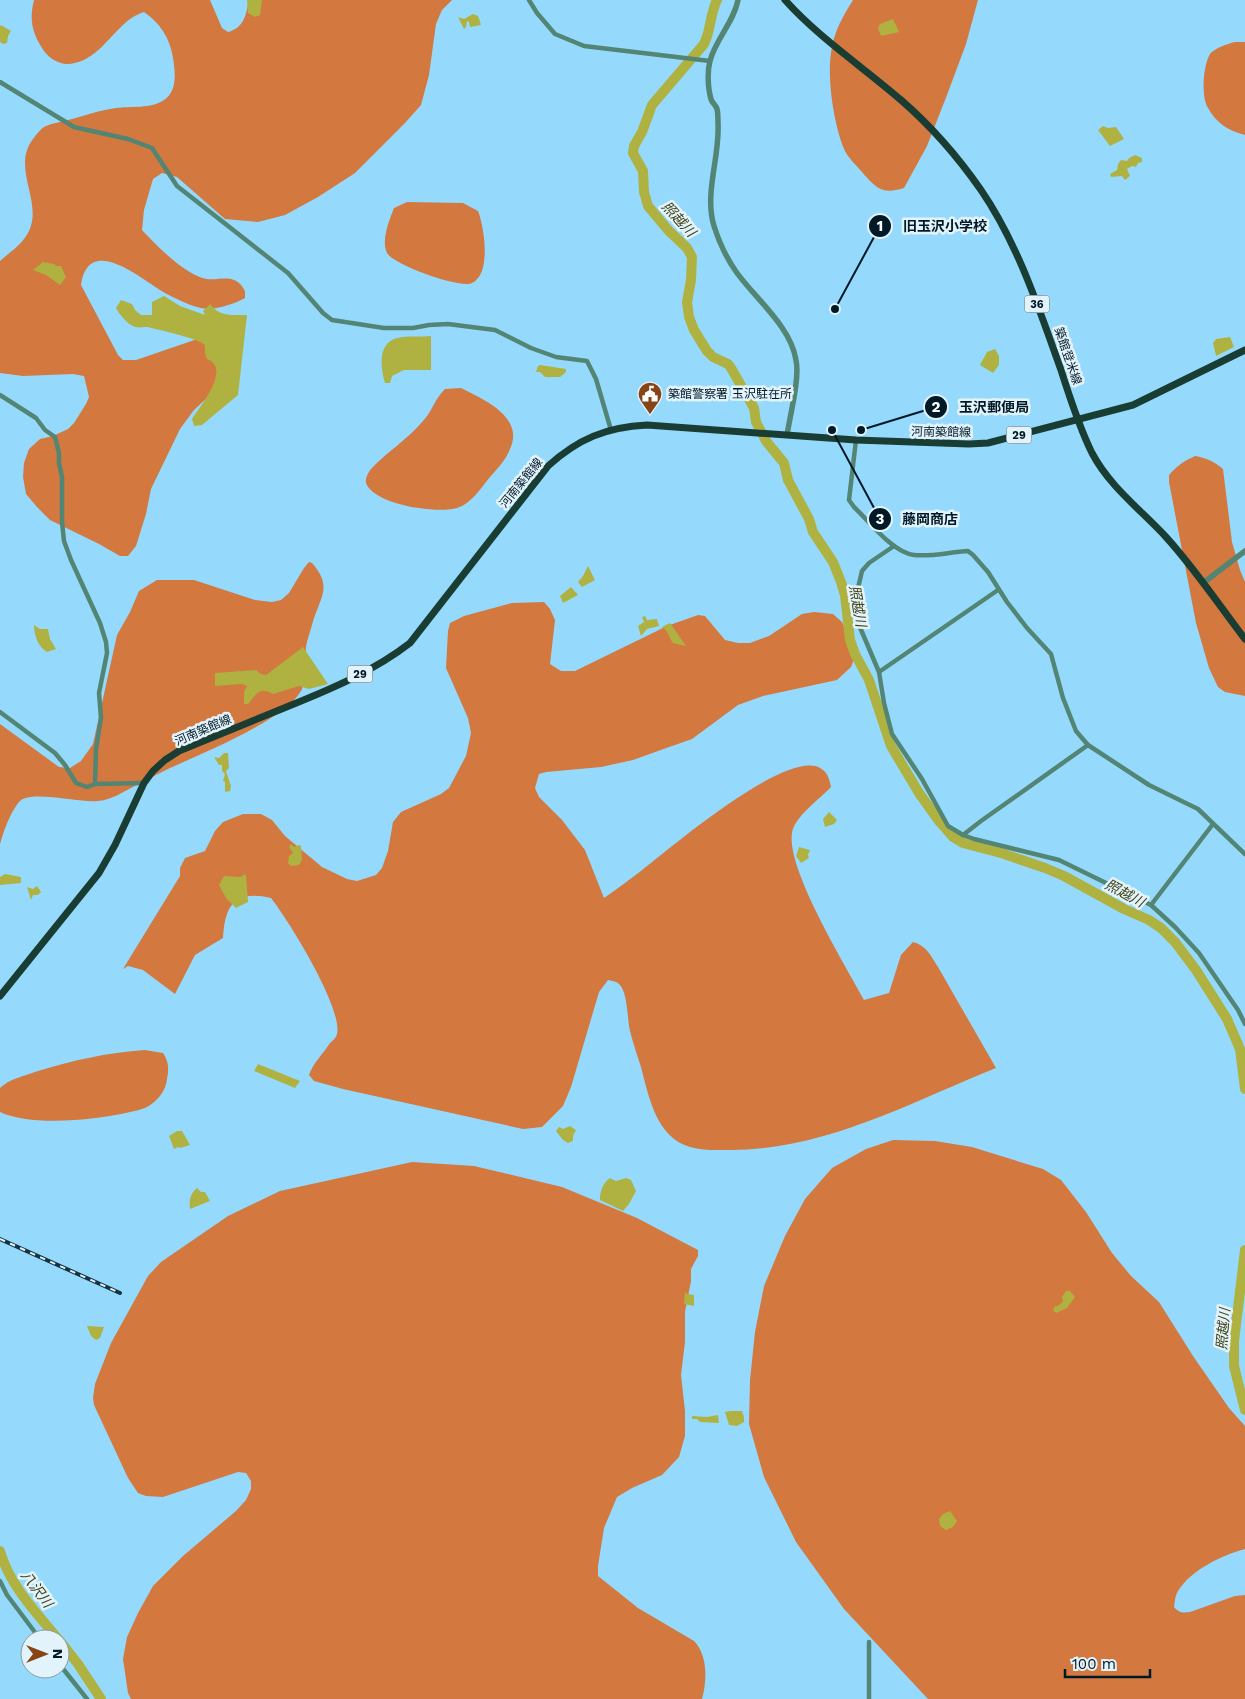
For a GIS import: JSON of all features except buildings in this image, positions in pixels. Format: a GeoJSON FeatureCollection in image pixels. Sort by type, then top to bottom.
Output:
{"type":"FeatureCollection","features":[{"type":"Feature","properties":{"kind":"main road","name":"築館登米線"},"geometry":{"type":"LineString","coordinates":[[785,0],[810,24],[902,101],[962,164],[982,192],[1017,254],[1042,316],[1078,419],[1102,470],[1122,494],[1165,537],[1203,583],[1245,639]]}},
{"type":"Feature","properties":{"kind":"main road","name":"河南築館線"},"geometry":{"type":"LineString","coordinates":[[0,996],[100,873],[144,783],[153,771],[165,760],[180,751],[322,692],[394,656],[410,643],[548,466],[590,436],[627,426],[647,425],[856,440],[988,443],[1133,405],[1245,350]]}},
{"type":"Feature","properties":{"kind":"street"},"geometry":{"type":"LineString","coordinates":[[529,0],[537,13],[555,34],[584,46],[710,61]]}},
{"type":"Feature","properties":{"kind":"street"},"geometry":{"type":"LineString","coordinates":[[738,0],[736,12],[710,61],[709,86],[711,100],[716,108],[718,127],[718,147],[711,197],[714,224],[725,253],[736,272],[771,314],[788,338],[795,353],[797,372],[787,435]]}},
{"type":"Feature","properties":{"kind":"street"},"geometry":{"type":"LineString","coordinates":[[0,82],[74,127],[133,141],[152,148],[177,186],[288,273],[323,313],[332,320],[384,328],[413,328],[448,324],[486,329],[501,333],[531,348],[556,357],[587,361],[596,379],[611,430]]}},
{"type":"Feature","properties":{"kind":"street"},"geometry":{"type":"LineString","coordinates":[[0,396],[36,418],[45,430],[55,437],[60,453],[64,541],[100,623],[106,642],[107,653],[100,693],[101,718],[96,749],[95,784]]}},
{"type":"Feature","properties":{"kind":"street"},"geometry":{"type":"LineString","coordinates":[[856,440],[849,500],[894,546],[905,553],[914,556],[968,551],[973,555],[988,572],[998,590],[1027,628],[1051,654],[1069,718],[1076,731],[1088,745],[1149,785],[1198,810],[1245,854]]}},
{"type":"Feature","properties":{"kind":"street"},"geometry":{"type":"LineString","coordinates":[[894,546],[869,563],[862,571],[858,588],[859,625],[879,672],[892,734],[922,779],[948,826],[963,835],[1059,860],[1151,905],[1200,953],[1238,1010],[1245,1024]]}},
{"type":"Feature","properties":{"kind":"street"},"geometry":{"type":"LineString","coordinates":[[1203,583],[1245,551]]}},
{"type":"Feature","properties":{"kind":"street"},"geometry":{"type":"LineString","coordinates":[[879,672],[998,590]]}},
{"type":"Feature","properties":{"kind":"street"},"geometry":{"type":"LineString","coordinates":[[0,712],[54,753],[65,765],[76,783],[87,788],[95,784],[144,783]]}},
{"type":"Feature","properties":{"kind":"street"},"geometry":{"type":"LineString","coordinates":[[963,835],[1088,745]]}},
{"type":"Feature","properties":{"kind":"street"},"geometry":{"type":"LineString","coordinates":[[1151,905],[1212,824]]}},
{"type":"Feature","properties":{"kind":"street"},"geometry":{"type":"LineString","coordinates":[[0,1581],[7,1595],[32,1629]]}},
{"type":"Feature","properties":{"kind":"street"},"geometry":{"type":"LineString","coordinates":[[869,1642],[869,1699]]}},
{"type":"Feature","properties":{"kind":"street"},"geometry":{"type":"LineString","coordinates":[[70,1678],[87,1699]]}},
{"type":"Feature","properties":{"kind":"shaded area"},"geometry":{"type":"Polygon","coordinates":[[[34,0],[210,0],[222,28],[228,32],[241,24],[249,0],[452,0],[442,10],[436,24],[429,75],[421,105],[355,173],[318,197],[285,215],[258,222],[225,219],[177,177],[162,173],[153,179],[144,210],[142,230],[172,259],[199,277],[237,281],[245,291],[245,298],[221,307],[203,308],[165,293],[118,265],[105,261],[94,262],[86,270],[81,285],[118,355],[123,360],[136,360],[212,334],[229,369],[180,429],[151,489],[146,514],[136,546],[128,556],[120,556],[50,520],[26,494],[23,477],[24,463],[29,449],[40,439],[53,436],[68,429],[74,423],[89,397],[84,376],[73,374],[23,376],[0,373],[0,261],[20,244],[29,231],[32,220],[32,208],[25,161],[27,150],[42,128],[116,108],[147,106],[159,103],[168,96],[174,86],[173,58],[163,32],[155,21],[144,12],[125,23],[95,53],[86,59],[77,63],[66,64],[56,61],[44,51],[34,32],[32,14],[34,0]]]}},
{"type":"Feature","properties":{"kind":"shaded area"},"geometry":{"type":"Polygon","coordinates":[[[247,0],[262,0],[260,15],[255,17],[248,13],[247,0]]]}},
{"type":"Feature","properties":{"kind":"shaded area"},"geometry":{"type":"Polygon","coordinates":[[[853,0],[978,0],[966,44],[927,146],[904,188],[896,190],[880,189],[853,162],[841,141],[835,116],[830,76],[832,45],[836,31],[853,0]]]}},
{"type":"Feature","properties":{"kind":"shaded area"},"geometry":{"type":"Polygon","coordinates":[[[473,14],[478,16],[481,25],[470,27],[467,21],[464,29],[458,17],[464,19],[473,14]]]}},
{"type":"Feature","properties":{"kind":"shaded area"},"geometry":{"type":"Polygon","coordinates":[[[893,19],[899,32],[881,36],[878,28],[880,24],[893,19]]]}},
{"type":"Feature","properties":{"kind":"shaded area"},"geometry":{"type":"Polygon","coordinates":[[[1,25],[11,31],[7,43],[3,44],[0,42],[1,25]]]}},
{"type":"Feature","properties":{"kind":"shaded area"},"geometry":{"type":"Polygon","coordinates":[[[1235,42],[1245,42],[1245,135],[1228,129],[1219,122],[1208,108],[1204,96],[1204,73],[1210,54],[1218,48],[1235,42]]]}},
{"type":"Feature","properties":{"kind":"shaded area"},"geometry":{"type":"Polygon","coordinates":[[[1103,126],[1108,128],[1116,127],[1124,139],[1110,146],[1098,130],[1103,126]]]}},
{"type":"Feature","properties":{"kind":"shaded area"},"geometry":{"type":"Polygon","coordinates":[[[1135,155],[1142,158],[1142,162],[1138,163],[1136,167],[1132,166],[1127,169],[1130,176],[1125,180],[1122,176],[1111,177],[1110,174],[1117,170],[1121,160],[1127,161],[1135,155]]]}},
{"type":"Feature","properties":{"kind":"shaded area"},"geometry":{"type":"Polygon","coordinates":[[[407,202],[463,203],[478,211],[485,249],[482,270],[478,278],[472,283],[455,283],[428,275],[402,264],[387,253],[385,236],[394,208],[407,202]]]}},
{"type":"Feature","properties":{"kind":"shaded area"},"geometry":{"type":"Polygon","coordinates":[[[43,262],[61,266],[66,277],[60,285],[46,275],[33,270],[43,262]]]}},
{"type":"Feature","properties":{"kind":"shaded area"},"geometry":{"type":"Polygon","coordinates":[[[164,296],[180,306],[205,315],[203,311],[210,304],[222,313],[247,315],[238,395],[202,425],[194,426],[192,419],[212,388],[216,370],[214,364],[207,359],[205,345],[169,332],[147,327],[135,327],[124,319],[116,308],[121,300],[132,304],[141,315],[152,315],[152,302],[164,296]]]}},
{"type":"Feature","properties":{"kind":"shaded area"},"geometry":{"type":"Polygon","coordinates":[[[431,336],[431,370],[404,370],[392,376],[390,383],[385,383],[382,354],[389,342],[403,337],[431,336]]]}},
{"type":"Feature","properties":{"kind":"shaded area"},"geometry":{"type":"Polygon","coordinates":[[[1230,337],[1234,347],[1216,356],[1213,343],[1216,339],[1230,337]]]}},
{"type":"Feature","properties":{"kind":"shaded area"},"geometry":{"type":"Polygon","coordinates":[[[995,349],[999,356],[999,365],[993,373],[980,365],[987,352],[995,349]]]}},
{"type":"Feature","properties":{"kind":"shaded area"},"geometry":{"type":"Polygon","coordinates":[[[540,365],[566,369],[566,372],[560,377],[545,377],[540,372],[536,372],[540,365]]]}},
{"type":"Feature","properties":{"kind":"shaded area"},"geometry":{"type":"Polygon","coordinates":[[[461,388],[499,411],[512,428],[513,438],[508,453],[475,495],[467,503],[457,508],[436,510],[422,509],[393,502],[371,491],[366,481],[371,469],[417,428],[445,389],[461,388]]]}},
{"type":"Feature","properties":{"kind":"shaded area"},"geometry":{"type":"Polygon","coordinates":[[[1195,456],[1210,460],[1223,469],[1232,542],[1245,582],[1245,696],[1225,692],[1218,687],[1209,668],[1196,623],[1169,482],[1169,475],[1172,472],[1195,456]]]}},
{"type":"Feature","properties":{"kind":"shaded area"},"geometry":{"type":"Polygon","coordinates":[[[309,562],[319,572],[324,586],[306,644],[304,684],[294,700],[280,712],[222,745],[105,800],[89,801],[43,796],[24,798],[13,811],[5,827],[0,844],[0,724],[59,767],[70,768],[81,761],[93,744],[117,635],[139,591],[157,580],[194,580],[255,600],[272,602],[281,600],[289,593],[309,562]]]}},
{"type":"Feature","properties":{"kind":"shaded area"},"geometry":{"type":"Polygon","coordinates":[[[588,566],[595,580],[582,587],[578,582],[588,566]]]}},
{"type":"Feature","properties":{"kind":"shaded area"},"geometry":{"type":"Polygon","coordinates":[[[571,587],[578,595],[563,603],[560,596],[571,587]]]}},
{"type":"Feature","properties":{"kind":"shaded area"},"geometry":{"type":"Polygon","coordinates":[[[544,602],[555,620],[550,664],[561,671],[575,671],[667,626],[698,615],[705,616],[725,640],[738,643],[750,643],[769,636],[802,614],[814,612],[833,614],[842,622],[856,654],[851,667],[837,680],[763,696],[738,705],[692,739],[633,760],[601,767],[539,774],[535,788],[539,797],[562,820],[585,850],[604,898],[728,804],[756,786],[782,773],[804,766],[820,768],[829,779],[831,787],[797,821],[792,833],[793,849],[807,893],[864,1000],[889,993],[901,955],[913,942],[918,943],[925,948],[933,959],[996,1068],[867,1122],[800,1142],[766,1148],[731,1150],[710,1150],[690,1147],[678,1142],[669,1134],[656,1115],[631,1035],[624,993],[619,984],[608,980],[599,992],[571,1087],[563,1106],[542,1127],[523,1129],[314,1081],[309,1075],[336,1037],[337,1022],[324,986],[313,965],[290,925],[271,898],[249,896],[235,902],[226,916],[223,938],[195,955],[175,994],[143,970],[128,966],[123,969],[180,876],[180,868],[185,858],[205,851],[215,831],[223,822],[243,814],[261,814],[272,820],[285,836],[322,867],[347,879],[357,881],[376,875],[382,868],[388,851],[393,822],[401,812],[441,794],[449,788],[466,756],[471,733],[468,718],[446,668],[450,623],[464,616],[512,603],[544,602]]]}},
{"type":"Feature","properties":{"kind":"shaded area"},"geometry":{"type":"Polygon","coordinates":[[[645,616],[647,620],[657,619],[659,626],[647,629],[641,636],[638,626],[644,622],[642,617],[645,616]]]}},
{"type":"Feature","properties":{"kind":"shaded area"},"geometry":{"type":"Polygon","coordinates":[[[670,623],[686,646],[673,643],[668,633],[662,627],[670,623]]]}},
{"type":"Feature","properties":{"kind":"shaded area"},"geometry":{"type":"Polygon","coordinates":[[[34,625],[40,629],[48,629],[50,639],[56,649],[47,652],[41,647],[36,637],[34,625]]]}},
{"type":"Feature","properties":{"kind":"shaded area"},"geometry":{"type":"Polygon","coordinates":[[[303,647],[328,684],[309,689],[299,686],[273,694],[261,691],[248,704],[244,704],[244,692],[247,686],[242,684],[215,686],[215,673],[256,670],[266,675],[303,647]]]}},
{"type":"Feature","properties":{"kind":"shaded area"},"geometry":{"type":"Polygon","coordinates":[[[224,753],[228,753],[229,768],[226,771],[231,786],[230,791],[225,792],[225,782],[223,781],[225,774],[222,771],[222,765],[219,765],[214,757],[219,758],[224,753]]]}},
{"type":"Feature","properties":{"kind":"shaded area"},"geometry":{"type":"Polygon","coordinates":[[[829,812],[837,820],[834,824],[825,827],[823,819],[829,812]]]}},
{"type":"Feature","properties":{"kind":"shaded area"},"geometry":{"type":"Polygon","coordinates":[[[291,844],[294,847],[301,846],[302,860],[299,865],[291,866],[288,863],[289,856],[293,853],[289,847],[291,844]]]}},
{"type":"Feature","properties":{"kind":"shaded area"},"geometry":{"type":"Polygon","coordinates":[[[799,847],[810,850],[809,858],[801,863],[796,856],[799,847]]]}},
{"type":"Feature","properties":{"kind":"shaded area"},"geometry":{"type":"Polygon","coordinates":[[[5,874],[21,877],[21,883],[0,885],[0,877],[5,874]]]}},
{"type":"Feature","properties":{"kind":"shaded area"},"geometry":{"type":"Polygon","coordinates":[[[246,874],[248,902],[236,908],[226,898],[219,885],[224,876],[240,877],[246,874]]]}},
{"type":"Feature","properties":{"kind":"shaded area"},"geometry":{"type":"Polygon","coordinates":[[[37,886],[41,892],[38,895],[33,895],[31,900],[27,887],[33,889],[37,886]]]}},
{"type":"Feature","properties":{"kind":"shaded area"},"geometry":{"type":"Polygon","coordinates":[[[145,1050],[163,1053],[168,1069],[166,1083],[162,1092],[157,1100],[145,1108],[100,1117],[64,1121],[13,1117],[0,1112],[0,1088],[21,1076],[103,1055],[145,1050]]]}},
{"type":"Feature","properties":{"kind":"shaded area"},"geometry":{"type":"Polygon","coordinates":[[[258,1064],[300,1081],[295,1088],[254,1071],[258,1064]]]}},
{"type":"Feature","properties":{"kind":"shaded area"},"geometry":{"type":"Polygon","coordinates":[[[570,1126],[576,1130],[573,1141],[568,1143],[556,1131],[559,1127],[563,1129],[570,1126]]]}},
{"type":"Feature","properties":{"kind":"shaded area"},"geometry":{"type":"Polygon","coordinates":[[[177,1131],[182,1131],[190,1145],[174,1149],[169,1136],[177,1131]]]}},
{"type":"Feature","properties":{"kind":"shaded area"},"geometry":{"type":"Polygon","coordinates":[[[893,1140],[935,1141],[972,1147],[1043,1169],[1061,1180],[1086,1212],[1112,1253],[1131,1276],[1159,1302],[1229,1408],[1245,1426],[1245,1549],[1217,1559],[1191,1576],[1178,1591],[1174,1607],[1181,1612],[1190,1612],[1235,1596],[1245,1595],[1245,1699],[928,1699],[844,1609],[796,1542],[764,1477],[749,1424],[750,1380],[755,1332],[764,1286],[785,1236],[805,1199],[832,1168],[866,1149],[893,1140]]]}},
{"type":"Feature","properties":{"kind":"shaded area"},"geometry":{"type":"Polygon","coordinates":[[[412,1162],[474,1166],[562,1187],[637,1218],[698,1250],[698,1256],[691,1269],[691,1281],[685,1312],[685,1342],[681,1375],[685,1411],[685,1436],[679,1457],[662,1475],[617,1497],[604,1528],[598,1576],[638,1608],[694,1641],[702,1653],[704,1661],[705,1684],[702,1699],[131,1699],[128,1693],[123,1659],[127,1637],[138,1613],[153,1586],[183,1556],[236,1511],[246,1500],[251,1489],[251,1481],[246,1473],[238,1472],[163,1497],[146,1496],[138,1493],[128,1478],[94,1405],[95,1384],[111,1343],[148,1276],[161,1262],[228,1216],[280,1191],[412,1162]]]}},
{"type":"Feature","properties":{"kind":"shaded area"},"geometry":{"type":"Polygon","coordinates":[[[610,1178],[616,1181],[626,1178],[631,1180],[636,1191],[623,1211],[600,1200],[602,1188],[610,1178]]]}},
{"type":"Feature","properties":{"kind":"shaded area"},"geometry":{"type":"Polygon","coordinates":[[[197,1188],[201,1192],[205,1192],[210,1201],[190,1209],[190,1197],[197,1188]]]}},
{"type":"Feature","properties":{"kind":"shaded area"},"geometry":{"type":"Polygon","coordinates":[[[1066,1291],[1070,1291],[1075,1297],[1067,1308],[1056,1313],[1053,1310],[1055,1306],[1058,1306],[1063,1301],[1062,1297],[1066,1291]]]}},
{"type":"Feature","properties":{"kind":"shaded area"},"geometry":{"type":"Polygon","coordinates":[[[685,1292],[694,1295],[694,1306],[684,1304],[685,1292]]]}},
{"type":"Feature","properties":{"kind":"shaded area"},"geometry":{"type":"Polygon","coordinates":[[[87,1326],[104,1327],[100,1338],[96,1340],[91,1336],[87,1326]]]}},
{"type":"Feature","properties":{"kind":"shaded area"},"geometry":{"type":"Polygon","coordinates":[[[742,1411],[744,1422],[737,1426],[729,1425],[725,1412],[742,1411]]]}},
{"type":"Feature","properties":{"kind":"shaded area"},"geometry":{"type":"Polygon","coordinates":[[[718,1415],[719,1423],[700,1422],[697,1419],[692,1419],[692,1416],[707,1417],[718,1415]]]}},
{"type":"Feature","properties":{"kind":"shaded area"},"geometry":{"type":"Polygon","coordinates":[[[950,1511],[957,1521],[953,1527],[946,1530],[940,1526],[939,1519],[943,1514],[950,1511]]]}},
{"type":"Feature","properties":{"kind":"waterway","name":"照越川"},"geometry":{"type":"LineString","coordinates":[[717,0],[704,44],[652,105],[642,132],[634,146],[633,153],[643,171],[644,192],[648,206],[668,230],[687,248],[692,257],[691,280],[687,302],[689,317],[694,330],[707,351],[713,357],[728,364],[731,368],[754,408],[756,422],[766,441],[784,463],[788,480],[809,519],[813,532],[833,562],[845,595],[850,640],[869,680],[891,746],[919,793],[953,837],[963,843],[1001,853],[1064,876],[1161,928],[1175,942],[1196,970],[1227,1019],[1240,1049],[1245,1089]]}},
{"type":"Feature","properties":{"kind":"waterway","name":"照越川"},"geometry":{"type":"LineString","coordinates":[[1245,1250],[1234,1341],[1234,1366],[1245,1410]]}},
{"type":"Feature","properties":{"kind":"waterway","name":"八沢川"},"geometry":{"type":"LineString","coordinates":[[0,1551],[4,1564],[17,1587],[50,1629]]}},
{"type":"Feature","properties":{"kind":"waterway","name":"八沢川"},"geometry":{"type":"LineString","coordinates":[[70,1654],[101,1699]]}},
{"type":"Feature","properties":{"kind":"railway"},"geometry":{"type":"LineString","coordinates":[[0,1239],[120,1293]]}},
{"type":"Feature","properties":{"kind":"place","name":"旧玉沢小学校"},"geometry":{"type":"Point","coordinates":[835,309]}},
{"type":"Feature","properties":{"kind":"place","name":"築館警察署 玉沢駐在所"},"geometry":{"type":"Point","coordinates":[650,415]}},
{"type":"Feature","properties":{"kind":"place","name":"藤岡商店"},"geometry":{"type":"Point","coordinates":[832,430]}},
{"type":"Feature","properties":{"kind":"place","name":"玉沢郵便局"},"geometry":{"type":"Point","coordinates":[861,430]}}]}
